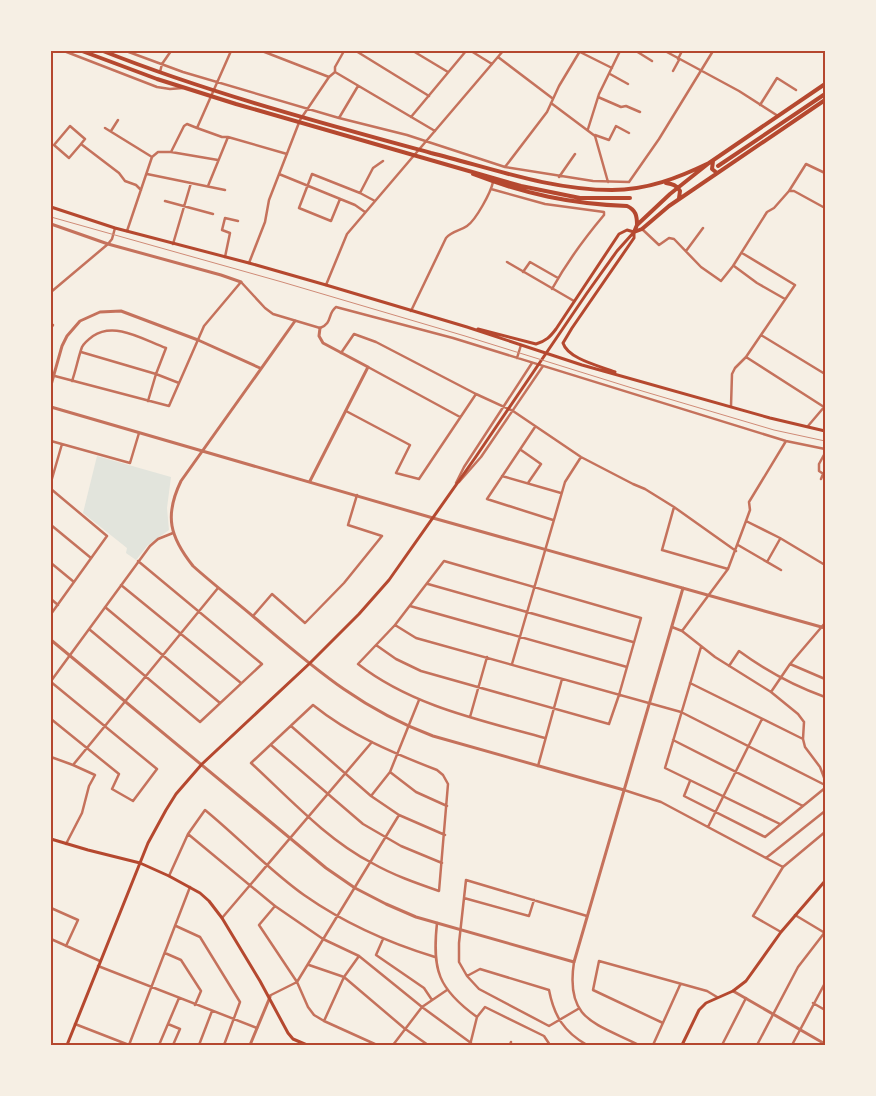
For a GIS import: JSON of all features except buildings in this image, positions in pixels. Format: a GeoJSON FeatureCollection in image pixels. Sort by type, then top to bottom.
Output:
{"type":"FeatureCollection","features":[{"type":"Feature","properties":{"kind":"highway"},"geometry":{"type":"LineString","coordinates":[[82,51],[134,71],[210,96],[521,186],[592,198],[630,198]]}},
{"type":"Feature","properties":{"kind":"highway"},"geometry":{"type":"LineString","coordinates":[[103,51],[213,90],[418,149],[542,182],[568,187],[613,190],[646,188],[711,162]]}},
{"type":"Feature","properties":{"kind":"highway"},"geometry":{"type":"LineString","coordinates":[[634,232],[637,226],[711,162],[825,84]]}},
{"type":"Feature","properties":{"kind":"highway"},"geometry":{"type":"LineString","coordinates":[[718,166],[825,94]]}},
{"type":"Feature","properties":{"kind":"highway"},"geometry":{"type":"LineString","coordinates":[[634,232],[642,229],[677,201],[825,100]]}},
{"type":"Feature","properties":{"kind":"highway"},"geometry":{"type":"LineString","coordinates":[[711,162],[712,169],[716,173],[719,172]]}},
{"type":"Feature","properties":{"kind":"highway"},"geometry":{"type":"LineString","coordinates":[[450,165],[493,182],[552,199],[627,206],[636,214],[637,226]]}},
{"type":"Feature","properties":{"kind":"highway"},"geometry":{"type":"LineString","coordinates":[[663,182],[679,188]]}},
{"type":"Feature","properties":{"kind":"highway"},"geometry":{"type":"LineString","coordinates":[[677,201],[680,196],[679,188]]}},
{"type":"Feature","properties":{"kind":"main road"},"geometry":{"type":"LineString","coordinates":[[51,207],[127,232],[326,285],[467,327],[582,365],[623,375],[730,407],[825,431]]}},
{"type":"Feature","properties":{"kind":"main road"},"geometry":{"type":"LineString","coordinates":[[467,327],[491,331],[536,344],[548,339],[619,234],[627,230],[634,232]]}},
{"type":"Feature","properties":{"kind":"main road"},"geometry":{"type":"LineString","coordinates":[[67,1045],[140,863],[176,794],[202,764],[309,664],[359,614],[389,580],[586,293],[634,232]]}},
{"type":"Feature","properties":{"kind":"main road"},"geometry":{"type":"LineString","coordinates":[[623,375],[572,355],[565,349],[563,343],[634,238],[634,232]]}},
{"type":"Feature","properties":{"kind":"main road"},"geometry":{"type":"LineString","coordinates":[[51,838],[66,844],[140,863],[190,887],[209,900],[222,918],[269,997],[288,1033],[293,1038],[307,1045]]}},
{"type":"Feature","properties":{"kind":"main road"},"geometry":{"type":"LineString","coordinates":[[682,1045],[699,1010],[706,1003],[734,991],[746,981],[781,932],[825,881]]}},
{"type":"Feature","properties":{"kind":"street"},"geometry":{"type":"LineString","coordinates":[[64,51],[131,78],[163,88],[184,88]]}},
{"type":"Feature","properties":{"kind":"street"},"geometry":{"type":"LineString","coordinates":[[126,51],[218,82],[407,136],[505,167],[559,177],[608,182],[630,182],[713,51]]}},
{"type":"Feature","properties":{"kind":"street"},"geometry":{"type":"LineString","coordinates":[[136,55],[138,51]]}},
{"type":"Feature","properties":{"kind":"street"},"geometry":{"type":"LineString","coordinates":[[160,72],[162,64],[171,51]]}},
{"type":"Feature","properties":{"kind":"street"},"geometry":{"type":"LineString","coordinates":[[197,128],[231,51]]}},
{"type":"Feature","properties":{"kind":"street"},"geometry":{"type":"LineString","coordinates":[[262,51],[329,77]]}},
{"type":"Feature","properties":{"kind":"street"},"geometry":{"type":"LineString","coordinates":[[249,263],[265,222],[269,200],[299,122],[329,77],[335,72],[335,67],[344,51]]}},
{"type":"Feature","properties":{"kind":"street"},"geometry":{"type":"LineString","coordinates":[[356,51],[429,96]]}},
{"type":"Feature","properties":{"kind":"street"},"geometry":{"type":"LineString","coordinates":[[413,51],[448,72]]}},
{"type":"Feature","properties":{"kind":"street"},"geometry":{"type":"LineString","coordinates":[[411,117],[466,51]]}},
{"type":"Feature","properties":{"kind":"street"},"geometry":{"type":"LineString","coordinates":[[471,51],[492,64]]}},
{"type":"Feature","properties":{"kind":"street"},"geometry":{"type":"LineString","coordinates":[[326,285],[347,234],[503,51]]}},
{"type":"Feature","properties":{"kind":"street"},"geometry":{"type":"LineString","coordinates":[[573,51],[612,68]]}},
{"type":"Feature","properties":{"kind":"street"},"geometry":{"type":"LineString","coordinates":[[588,130],[598,97],[620,51]]}},
{"type":"Feature","properties":{"kind":"street"},"geometry":{"type":"LineString","coordinates":[[636,51],[652,61]]}},
{"type":"Feature","properties":{"kind":"street"},"geometry":{"type":"LineString","coordinates":[[665,51],[778,116]]}},
{"type":"Feature","properties":{"kind":"street"},"geometry":{"type":"LineString","coordinates":[[673,71],[682,51]]}},
{"type":"Feature","properties":{"kind":"street"},"geometry":{"type":"LineString","coordinates":[[505,167],[547,112],[552,103],[552,98],[579,53]]}},
{"type":"Feature","properties":{"kind":"street"},"geometry":{"type":"LineString","coordinates":[[498,57],[552,98]]}},
{"type":"Feature","properties":{"kind":"street"},"geometry":{"type":"LineString","coordinates":[[131,78],[134,71]]}},
{"type":"Feature","properties":{"kind":"street"},"geometry":{"type":"LineString","coordinates":[[335,72],[435,131]]}},
{"type":"Feature","properties":{"kind":"street"},"geometry":{"type":"LineString","coordinates":[[610,74],[628,84]]}},
{"type":"Feature","properties":{"kind":"street"},"geometry":{"type":"LineString","coordinates":[[760,105],[777,78],[796,90]]}},
{"type":"Feature","properties":{"kind":"street"},"geometry":{"type":"LineString","coordinates":[[339,118],[358,86]]}},
{"type":"Feature","properties":{"kind":"street"},"geometry":{"type":"LineString","coordinates":[[598,97],[640,112]]}},
{"type":"Feature","properties":{"kind":"street"},"geometry":{"type":"LineString","coordinates":[[552,103],[594,134],[609,140],[616,126],[629,133]]}},
{"type":"Feature","properties":{"kind":"street"},"geometry":{"type":"LineString","coordinates":[[111,132],[118,120]]}},
{"type":"Feature","properties":{"kind":"street"},"geometry":{"type":"LineString","coordinates":[[170,152],[184,126],[187,124],[222,137],[228,137],[287,154]]}},
{"type":"Feature","properties":{"kind":"street"},"geometry":{"type":"LineString","coordinates":[[70,126],[85,139],[82,144],[69,158],[54,145],[70,126]]}},
{"type":"Feature","properties":{"kind":"street"},"geometry":{"type":"LineString","coordinates":[[105,128],[152,157]]}},
{"type":"Feature","properties":{"kind":"street"},"geometry":{"type":"LineString","coordinates":[[594,134],[598,142],[602,166],[608,182]]}},
{"type":"Feature","properties":{"kind":"street"},"geometry":{"type":"LineString","coordinates":[[208,186],[228,137]]}},
{"type":"Feature","properties":{"kind":"street"},"geometry":{"type":"LineString","coordinates":[[82,144],[119,173],[125,181],[141,190]]}},
{"type":"Feature","properties":{"kind":"street"},"geometry":{"type":"LineString","coordinates":[[127,232],[152,157],[158,152],[170,152],[218,160]]}},
{"type":"Feature","properties":{"kind":"street"},"geometry":{"type":"LineString","coordinates":[[559,177],[575,154]]}},
{"type":"Feature","properties":{"kind":"street"},"geometry":{"type":"LineString","coordinates":[[360,193],[373,168],[383,161]]}},
{"type":"Feature","properties":{"kind":"street"},"geometry":{"type":"LineString","coordinates":[[642,229],[659,245],[672,238],[702,267],[721,281],[733,266],[767,212],[773,209],[789,190],[806,164],[825,173]]}},
{"type":"Feature","properties":{"kind":"street"},"geometry":{"type":"LineString","coordinates":[[146,174],[225,190]]}},
{"type":"Feature","properties":{"kind":"street"},"geometry":{"type":"LineString","coordinates":[[279,174],[355,205],[365,212]]}},
{"type":"Feature","properties":{"kind":"street"},"geometry":{"type":"LineString","coordinates":[[340,199],[331,221],[300,208],[312,174],[360,193],[375,202]]}},
{"type":"Feature","properties":{"kind":"street"},"geometry":{"type":"LineString","coordinates":[[411,311],[446,238],[470,224],[491,189],[493,182]]}},
{"type":"Feature","properties":{"kind":"street"},"geometry":{"type":"LineString","coordinates":[[173,244],[192,183]]}},
{"type":"Feature","properties":{"kind":"street"},"geometry":{"type":"LineString","coordinates":[[491,189],[545,204],[604,212],[604,215],[570,258],[552,289]]}},
{"type":"Feature","properties":{"kind":"street"},"geometry":{"type":"LineString","coordinates":[[789,190],[825,208]]}},
{"type":"Feature","properties":{"kind":"street"},"geometry":{"type":"LineString","coordinates":[[165,201],[213,214]]}},
{"type":"Feature","properties":{"kind":"street"},"geometry":{"type":"LineString","coordinates":[[225,257],[230,233],[222,230],[225,218],[238,221]]}},
{"type":"Feature","properties":{"kind":"street"},"geometry":{"type":"LineString","coordinates":[[51,224],[108,244],[241,282],[273,314],[295,321],[320,328],[326,326],[336,307],[370,315],[532,362],[786,441],[825,451],[819,464],[818,471],[824,475],[821,479]]}},
{"type":"Feature","properties":{"kind":"street"},"geometry":{"type":"LineString","coordinates":[[51,292],[108,244],[112,239],[115,228]]}},
{"type":"Feature","properties":{"kind":"street"},"geometry":{"type":"LineString","coordinates":[[686,251],[703,228]]}},
{"type":"Feature","properties":{"kind":"street"},"geometry":{"type":"LineString","coordinates":[[730,407],[732,374],[735,368],[746,357],[795,285],[742,252]]}},
{"type":"Feature","properties":{"kind":"street"},"geometry":{"type":"LineString","coordinates":[[507,262],[574,301]]}},
{"type":"Feature","properties":{"kind":"street"},"geometry":{"type":"LineString","coordinates":[[523,272],[530,262],[558,278]]}},
{"type":"Feature","properties":{"kind":"street"},"geometry":{"type":"LineString","coordinates":[[733,266],[757,284],[785,300]]}},
{"type":"Feature","properties":{"kind":"street"},"geometry":{"type":"LineString","coordinates":[[53,375],[148,402],[169,406],[204,326],[241,282]]}},
{"type":"Feature","properties":{"kind":"street"},"geometry":{"type":"LineString","coordinates":[[51,385],[62,346],[67,336],[80,321],[100,312],[121,311],[198,340],[260,368]]}},
{"type":"Feature","properties":{"kind":"street"},"geometry":{"type":"LineString","coordinates":[[295,321],[202,450],[181,481],[174,496],[172,533],[181,551],[193,566],[309,664],[338,687],[368,706],[433,736],[661,802],[782,867]]}},
{"type":"Feature","properties":{"kind":"street"},"geometry":{"type":"LineString","coordinates":[[320,328],[320,340],[460,417]]}},
{"type":"Feature","properties":{"kind":"street"},"geometry":{"type":"LineString","coordinates":[[72,380],[86,342],[97,333],[112,330],[123,332],[166,348],[148,402]]}},
{"type":"Feature","properties":{"kind":"street"},"geometry":{"type":"LineString","coordinates":[[341,353],[354,334],[376,342],[503,408],[513,411],[581,456],[632,484],[645,489],[674,507],[736,551]]}},
{"type":"Feature","properties":{"kind":"street"},"geometry":{"type":"LineString","coordinates":[[761,335],[825,374]]}},
{"type":"Feature","properties":{"kind":"street"},"geometry":{"type":"LineString","coordinates":[[517,358],[521,345]]}},
{"type":"Feature","properties":{"kind":"street"},"geometry":{"type":"LineString","coordinates":[[81,352],[156,374],[179,383]]}},
{"type":"Feature","properties":{"kind":"street"},"geometry":{"type":"LineString","coordinates":[[746,357],[825,407],[808,426]]}},
{"type":"Feature","properties":{"kind":"street"},"geometry":{"type":"LineString","coordinates":[[453,489],[464,467],[532,362]]}},
{"type":"Feature","properties":{"kind":"street"},"geometry":{"type":"LineString","coordinates":[[453,489],[470,471],[543,366]]}},
{"type":"Feature","properties":{"kind":"street"},"geometry":{"type":"LineString","coordinates":[[310,481],[368,367]]}},
{"type":"Feature","properties":{"kind":"street"},"geometry":{"type":"LineString","coordinates":[[345,411],[410,445],[396,473],[419,479],[476,394]]}},
{"type":"Feature","properties":{"kind":"street"},"geometry":{"type":"LineString","coordinates":[[51,407],[433,518],[823,628]]}},
{"type":"Feature","properties":{"kind":"street"},"geometry":{"type":"LineString","coordinates":[[535,427],[487,499],[553,520]]}},
{"type":"Feature","properties":{"kind":"street"},"geometry":{"type":"LineString","coordinates":[[51,441],[130,463],[139,433]]}},
{"type":"Feature","properties":{"kind":"street"},"geometry":{"type":"LineString","coordinates":[[682,631],[728,569],[750,510],[749,502],[786,441]]}},
{"type":"Feature","properties":{"kind":"street"},"geometry":{"type":"LineString","coordinates":[[51,482],[62,444]]}},
{"type":"Feature","properties":{"kind":"street"},"geometry":{"type":"LineString","coordinates":[[521,450],[541,464],[528,483]]}},
{"type":"Feature","properties":{"kind":"street"},"geometry":{"type":"LineString","coordinates":[[512,664],[533,586],[567,477],[581,456]]}},
{"type":"Feature","properties":{"kind":"street"},"geometry":{"type":"LineString","coordinates":[[502,476],[562,493]]}},
{"type":"Feature","properties":{"kind":"street"},"geometry":{"type":"LineString","coordinates":[[51,489],[107,536],[51,614]]}},
{"type":"Feature","properties":{"kind":"street"},"geometry":{"type":"LineString","coordinates":[[253,616],[272,594],[305,623],[344,583],[382,536],[348,525],[357,495]]}},
{"type":"Feature","properties":{"kind":"street"},"geometry":{"type":"LineString","coordinates":[[674,507],[662,550],[728,569]]}},
{"type":"Feature","properties":{"kind":"street"},"geometry":{"type":"LineString","coordinates":[[746,521],[780,538],[825,565]]}},
{"type":"Feature","properties":{"kind":"street"},"geometry":{"type":"LineString","coordinates":[[51,525],[91,558]]}},
{"type":"Feature","properties":{"kind":"street"},"geometry":{"type":"LineString","coordinates":[[51,719],[119,774],[112,789],[133,801],[156,769],[51,681],[150,546],[158,539],[172,533]]}},
{"type":"Feature","properties":{"kind":"street"},"geometry":{"type":"LineString","coordinates":[[767,562],[780,538]]}},
{"type":"Feature","properties":{"kind":"street"},"geometry":{"type":"LineString","coordinates":[[738,545],[781,570]]}},
{"type":"Feature","properties":{"kind":"street"},"geometry":{"type":"LineString","coordinates":[[89,630],[200,722],[262,664],[198,613],[138,561]]}},
{"type":"Feature","properties":{"kind":"street"},"geometry":{"type":"LineString","coordinates":[[376,645],[396,659],[421,671],[609,724],[640,618],[444,562],[395,625],[376,645],[358,664],[391,687],[419,700],[470,717],[545,738]]}},
{"type":"Feature","properties":{"kind":"street"},"geometry":{"type":"LineString","coordinates":[[51,563],[74,582]]}},
{"type":"Feature","properties":{"kind":"street"},"geometry":{"type":"LineString","coordinates":[[428,584],[634,642]]}},
{"type":"Feature","properties":{"kind":"street"},"geometry":{"type":"LineString","coordinates":[[121,585],[241,683]]}},
{"type":"Feature","properties":{"kind":"street"},"geometry":{"type":"LineString","coordinates":[[73,765],[218,588]]}},
{"type":"Feature","properties":{"kind":"street"},"geometry":{"type":"LineString","coordinates":[[639,1045],[590,1021],[578,1009],[572,989],[574,962],[683,588]]}},
{"type":"Feature","properties":{"kind":"street"},"geometry":{"type":"LineString","coordinates":[[51,599],[58,605]]}},
{"type":"Feature","properties":{"kind":"street"},"geometry":{"type":"LineString","coordinates":[[105,606],[220,703]]}},
{"type":"Feature","properties":{"kind":"street"},"geometry":{"type":"LineString","coordinates":[[410,606],[626,667]]}},
{"type":"Feature","properties":{"kind":"street"},"geometry":{"type":"LineString","coordinates":[[772,692],[790,664],[823,628],[825,623]]}},
{"type":"Feature","properties":{"kind":"street"},"geometry":{"type":"LineString","coordinates":[[395,625],[416,638],[681,712],[825,786],[765,837],[684,796],[690,781]]}},
{"type":"Feature","properties":{"kind":"street"},"geometry":{"type":"LineString","coordinates":[[672,628],[682,631],[729,666],[772,692],[798,714],[804,722],[803,739],[805,747],[820,767],[825,780]]}},
{"type":"Feature","properties":{"kind":"street"},"geometry":{"type":"LineString","coordinates":[[51,640],[289,838],[326,868],[355,888],[386,904],[437,923],[574,962]]}},
{"type":"Feature","properties":{"kind":"street"},"geometry":{"type":"LineString","coordinates":[[701,647],[665,768],[780,824]]}},
{"type":"Feature","properties":{"kind":"street"},"geometry":{"type":"LineString","coordinates":[[729,666],[739,651],[781,678],[825,697]]}},
{"type":"Feature","properties":{"kind":"street"},"geometry":{"type":"LineString","coordinates":[[470,717],[487,658]]}},
{"type":"Feature","properties":{"kind":"street"},"geometry":{"type":"LineString","coordinates":[[790,664],[825,679]]}},
{"type":"Feature","properties":{"kind":"street"},"geometry":{"type":"LineString","coordinates":[[538,766],[562,680]]}},
{"type":"Feature","properties":{"kind":"street"},"geometry":{"type":"LineString","coordinates":[[690,683],[803,739]]}},
{"type":"Feature","properties":{"kind":"street"},"geometry":{"type":"LineString","coordinates":[[371,796],[390,772],[410,727],[419,700]]}},
{"type":"Feature","properties":{"kind":"street"},"geometry":{"type":"LineString","coordinates":[[313,705],[331,719],[372,742],[437,770],[443,775],[448,784],[439,891],[413,882],[371,863],[343,845],[250,763],[290,726],[313,705]]}},
{"type":"Feature","properties":{"kind":"street"},"geometry":{"type":"LineString","coordinates":[[708,827],[762,719]]}},
{"type":"Feature","properties":{"kind":"street"},"geometry":{"type":"LineString","coordinates":[[290,726],[371,796],[399,815],[444,835]]}},
{"type":"Feature","properties":{"kind":"street"},"geometry":{"type":"LineString","coordinates":[[673,740],[803,806]]}},
{"type":"Feature","properties":{"kind":"street"},"geometry":{"type":"LineString","coordinates":[[222,918],[372,742]]}},
{"type":"Feature","properties":{"kind":"street"},"geometry":{"type":"LineString","coordinates":[[271,745],[363,824],[385,838],[421,856],[442,863]]}},
{"type":"Feature","properties":{"kind":"street"},"geometry":{"type":"LineString","coordinates":[[51,757],[95,775],[89,786],[82,813],[66,844]]}},
{"type":"Feature","properties":{"kind":"street"},"geometry":{"type":"LineString","coordinates":[[390,772],[416,792],[447,806]]}},
{"type":"Feature","properties":{"kind":"street"},"geometry":{"type":"LineString","coordinates":[[169,876],[188,834],[205,810],[304,895],[338,916],[383,939],[435,957]]}},
{"type":"Feature","properties":{"kind":"street"},"geometry":{"type":"LineString","coordinates":[[766,858],[825,811]]}},
{"type":"Feature","properties":{"kind":"street"},"geometry":{"type":"LineString","coordinates":[[251,1044],[269,997],[297,982],[399,815]]}},
{"type":"Feature","properties":{"kind":"street"},"geometry":{"type":"LineString","coordinates":[[781,932],[753,916],[782,867],[825,832]]}},
{"type":"Feature","properties":{"kind":"street"},"geometry":{"type":"LineString","coordinates":[[188,834],[276,906],[323,939],[359,956],[470,1044],[478,1017],[485,1007],[544,1036],[550,1045]]}},
{"type":"Feature","properties":{"kind":"street"},"geometry":{"type":"LineString","coordinates":[[578,1009],[549,1026],[478,989],[467,976],[459,962],[466,880],[588,916]]}},
{"type":"Feature","properties":{"kind":"street"},"geometry":{"type":"LineString","coordinates":[[75,1024],[129,1045],[190,887]]}},
{"type":"Feature","properties":{"kind":"street"},"geometry":{"type":"LineString","coordinates":[[464,898],[529,916],[534,900]]}},
{"type":"Feature","properties":{"kind":"street"},"geometry":{"type":"LineString","coordinates":[[276,906],[259,925],[297,982],[308,1007],[314,1015],[324,1021],[377,1045]]}},
{"type":"Feature","properties":{"kind":"street"},"geometry":{"type":"LineString","coordinates":[[51,908],[78,920],[66,946]]}},
{"type":"Feature","properties":{"kind":"street"},"geometry":{"type":"LineString","coordinates":[[757,1045],[772,1013],[798,967],[825,932],[795,915]]}},
{"type":"Feature","properties":{"kind":"street"},"geometry":{"type":"LineString","coordinates":[[437,923],[435,957],[441,980],[460,1005],[478,1017]]}},
{"type":"Feature","properties":{"kind":"street"},"geometry":{"type":"LineString","coordinates":[[176,926],[200,937],[240,1002],[224,1045]]}},
{"type":"Feature","properties":{"kind":"street"},"geometry":{"type":"LineString","coordinates":[[51,939],[100,961]]}},
{"type":"Feature","properties":{"kind":"street"},"geometry":{"type":"LineString","coordinates":[[383,939],[376,955],[424,988],[432,1000]]}},
{"type":"Feature","properties":{"kind":"street"},"geometry":{"type":"LineString","coordinates":[[165,953],[180,960],[201,991],[195,1004]]}},
{"type":"Feature","properties":{"kind":"street"},"geometry":{"type":"LineString","coordinates":[[324,1021],[344,978],[359,956]]}},
{"type":"Feature","properties":{"kind":"street"},"geometry":{"type":"LineString","coordinates":[[663,1023],[593,990],[599,961],[707,991],[717,997]]}},
{"type":"Feature","properties":{"kind":"street"},"geometry":{"type":"LineString","coordinates":[[308,965],[344,978],[404,1028],[428,1045]]}},
{"type":"Feature","properties":{"kind":"street"},"geometry":{"type":"LineString","coordinates":[[98,966],[256,1028]]}},
{"type":"Feature","properties":{"kind":"street"},"geometry":{"type":"LineString","coordinates":[[467,976],[480,969],[549,990],[559,1020],[569,1032],[588,1045]]}},
{"type":"Feature","properties":{"kind":"street"},"geometry":{"type":"LineString","coordinates":[[792,1045],[825,983]]}},
{"type":"Feature","properties":{"kind":"street"},"geometry":{"type":"LineString","coordinates":[[653,1045],[680,984]]}},
{"type":"Feature","properties":{"kind":"street"},"geometry":{"type":"LineString","coordinates":[[393,1045],[404,1028],[422,1007],[447,990]]}},
{"type":"Feature","properties":{"kind":"street"},"geometry":{"type":"LineString","coordinates":[[734,991],[825,1044]]}},
{"type":"Feature","properties":{"kind":"street"},"geometry":{"type":"LineString","coordinates":[[159,1045],[179,998]]}},
{"type":"Feature","properties":{"kind":"street"},"geometry":{"type":"LineString","coordinates":[[722,1045],[746,998]]}},
{"type":"Feature","properties":{"kind":"street"},"geometry":{"type":"LineString","coordinates":[[813,1003],[825,1010]]}},
{"type":"Feature","properties":{"kind":"street"},"geometry":{"type":"LineString","coordinates":[[199,1045],[212,1011]]}},
{"type":"Feature","properties":{"kind":"street"},"geometry":{"type":"LineString","coordinates":[[168,1024],[180,1029],[173,1045]]}},
{"type":"Feature","properties":{"kind":"shaded area"},"geometry":{"type":"Polygon","coordinates":[[[97,456],[171,477],[167,508],[169,530],[148,545],[136,560],[126,553],[127,548],[83,513],[97,456]]]}},
{"type":"Feature","properties":{"kind":"railway"},"geometry":{"type":"LineString","coordinates":[[51,217],[282,282],[774,430],[825,441]]}}]}
